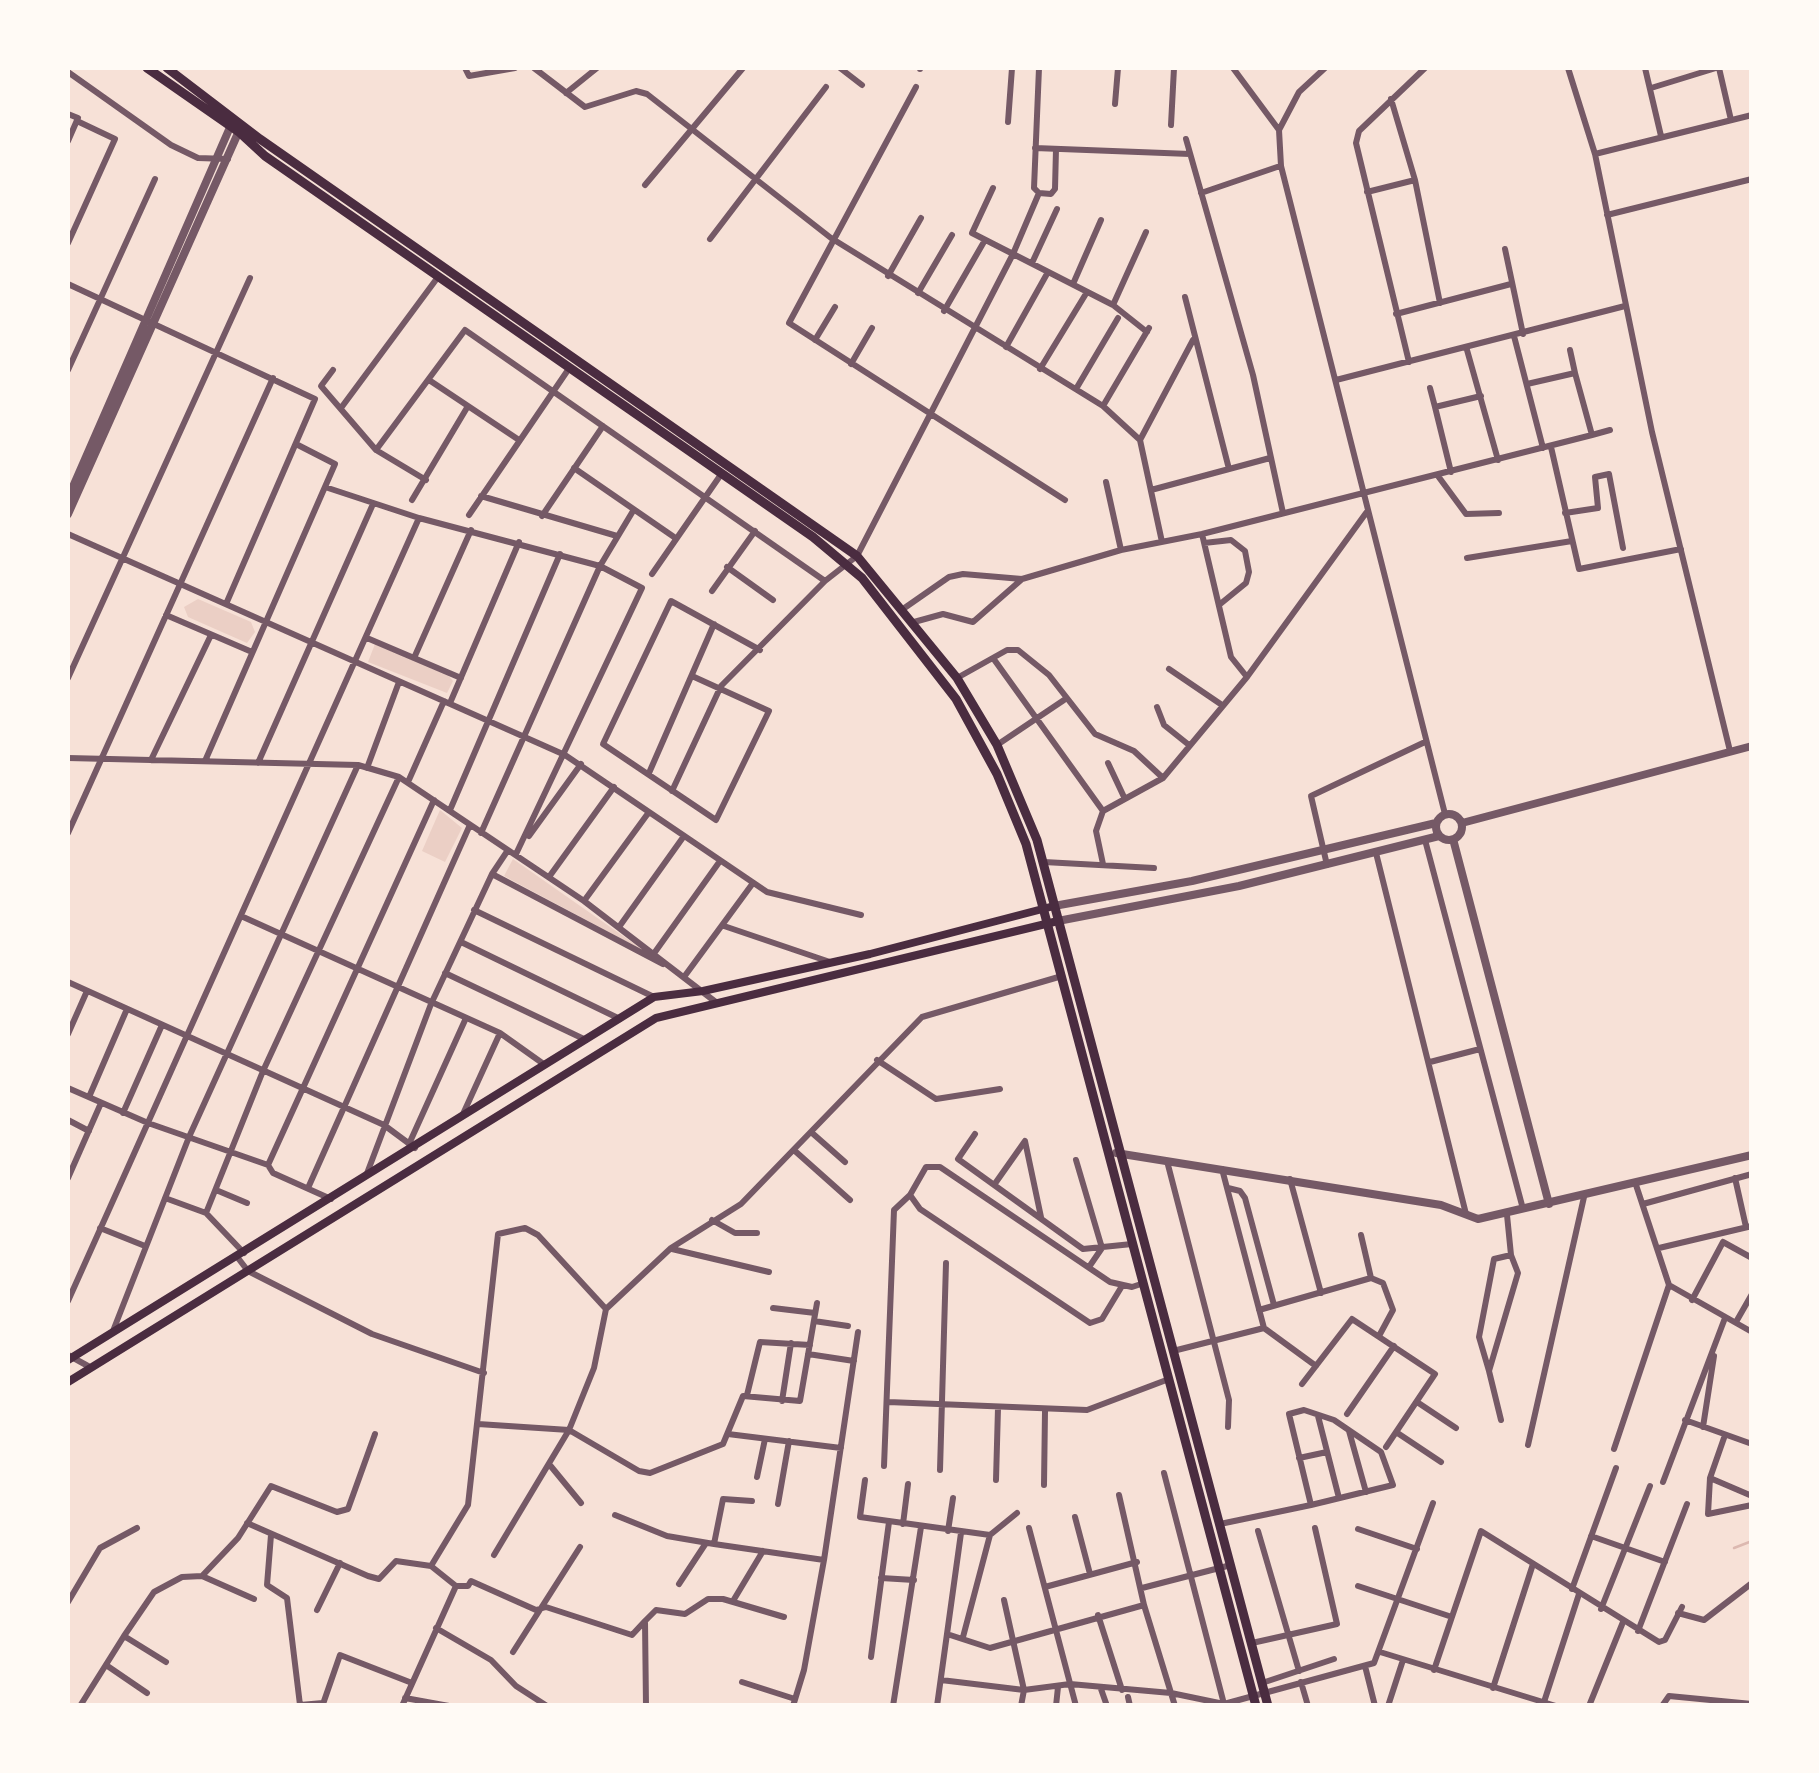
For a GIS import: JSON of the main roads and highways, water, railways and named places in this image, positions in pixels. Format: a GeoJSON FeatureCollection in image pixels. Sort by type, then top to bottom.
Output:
{"type":"FeatureCollection","features":[{"type":"Feature","properties":{"kind":"main road"},"geometry":{"type":"LineString","coordinates":[[147,68],[260,138],[857,556],[957,678],[997,744],[1044,862],[1062,976],[1255,1700]]}},
{"type":"Feature","properties":{"kind":"main road"},"geometry":{"type":"LineString","coordinates":[[166,68],[238,124],[254,148],[722,473],[847,566],[902,626],[956,699],[1013,809],[1049,907]]}},
{"type":"Feature","properties":{"kind":"main road"},"geometry":{"type":"LineString","coordinates":[[69,1357],[241,1256],[654,997],[703,991],[1049,907]]}},
{"type":"Feature","properties":{"kind":"main road"},"geometry":{"type":"LineString","coordinates":[[68,1382],[88,1366],[656,1018],[1052,922]]}},
{"type":"Feature","properties":{"kind":"main road"},"geometry":{"type":"LineString","coordinates":[[1052,922],[1121,1153],[1268,1706]]}},
{"type":"Feature","properties":{"kind":"main road"},"geometry":{"type":"LineString","coordinates":[[746,981],[750,996]]}},
{"type":"Feature","properties":{"kind":"main road"},"geometry":{"type":"LineString","coordinates":[[405,1154],[412,1166]]}},
{"type":"Feature","properties":{"kind":"waterway"},"geometry":{"type":"LineString","coordinates":[[1734,1548],[1752,1541]]}}]}
